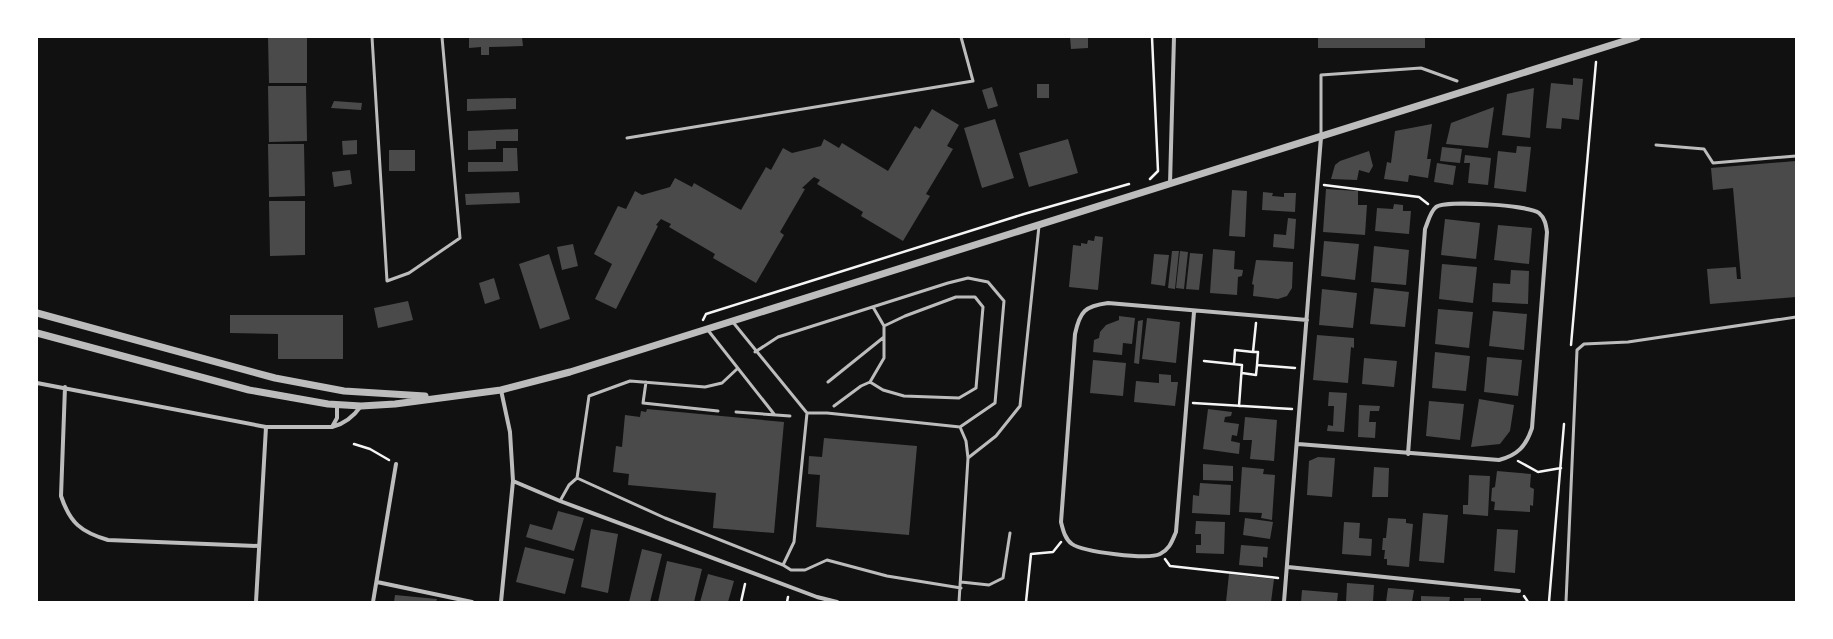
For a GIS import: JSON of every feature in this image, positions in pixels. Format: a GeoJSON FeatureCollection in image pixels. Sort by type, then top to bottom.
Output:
{"type":"FeatureCollection","features":[{"type":"Feature","properties":{"kind":"street"},"geometry":{"type":"LineString","coordinates":[[1170,184],[1174,37]]}},
{"type":"Feature","properties":{"kind":"street"},"geometry":{"type":"LineString","coordinates":[[37,333],[249,390],[311,402],[361,406],[395,404],[501,390],[570,372],[1321,138],[1637,37]]}},
{"type":"Feature","properties":{"kind":"street"},"geometry":{"type":"LineString","coordinates":[[1284,602],[1301,410],[1321,138]]}},
{"type":"Feature","properties":{"kind":"street"},"geometry":{"type":"LineString","coordinates":[[1298,444],[1408,454],[1499,460],[1511,457],[1522,449],[1532,428],[1547,232],[1545,221],[1539,213],[1521,208],[1457,203],[1444,204],[1435,209],[1429,218],[1425,229],[1408,454]]}},
{"type":"Feature","properties":{"kind":"street"},"geometry":{"type":"LineString","coordinates":[[1194,312],[1176,532],[1170,546],[1160,554],[1149,557],[1084,550],[1072,544],[1065,537],[1061,522],[1075,334],[1078,320],[1084,311],[1093,305],[1108,303],[1194,312],[1307,320]]}},
{"type":"Feature","properties":{"kind":"street"},"geometry":{"type":"LineString","coordinates":[[37,313],[275,378],[344,391],[439,397]]}},
{"type":"Feature","properties":{"kind":"street"},"geometry":{"type":"LineString","coordinates":[[37,383],[266,427],[332,427],[339,425],[352,416],[361,406]]}},
{"type":"Feature","properties":{"kind":"street"},"geometry":{"type":"LineString","coordinates":[[64,387],[61,496],[66,511],[77,526],[92,536],[108,540],[259,546]]}},
{"type":"Feature","properties":{"kind":"street"},"geometry":{"type":"LineString","coordinates":[[501,390],[510,432],[513,481],[501,602]]}},
{"type":"Feature","properties":{"kind":"street"},"geometry":{"type":"LineString","coordinates":[[332,427],[338,418],[338,404]]}},
{"type":"Feature","properties":{"kind":"street"},"geometry":{"type":"LineString","coordinates":[[256,602],[266,427]]}},
{"type":"Feature","properties":{"kind":"street"},"geometry":{"type":"LineString","coordinates":[[373,602],[396,464]]}},
{"type":"Feature","properties":{"kind":"street"},"geometry":{"type":"LineString","coordinates":[[513,481],[560,501],[817,597],[838,602]]}},
{"type":"Feature","properties":{"kind":"street"},"geometry":{"type":"LineString","coordinates":[[1288,567],[1519,591]]}},
{"type":"Feature","properties":{"kind":"street"},"geometry":{"type":"LineString","coordinates":[[377,582],[472,602]]}},
{"type":"Feature","properties":{"kind":"lane"},"geometry":{"type":"LineString","coordinates":[[372,37],[387,280],[409,273],[460,238],[442,37]]}},
{"type":"Feature","properties":{"kind":"lane"},"geometry":{"type":"LineString","coordinates":[[627,138],[973,81],[961,37]]}},
{"type":"Feature","properties":{"kind":"lane"},"geometry":{"type":"LineString","coordinates":[[1321,138],[1321,75],[1421,68],[1457,81]]}},
{"type":"Feature","properties":{"kind":"lane"},"geometry":{"type":"LineString","coordinates":[[1656,145],[1704,149],[1713,162],[1796,156]]}},
{"type":"Feature","properties":{"kind":"lane"},"geometry":{"type":"LineString","coordinates":[[968,458],[996,436],[1020,406],[1039,226]]}},
{"type":"Feature","properties":{"kind":"lane"},"geometry":{"type":"LineString","coordinates":[[755,352],[778,337],[968,278],[988,282],[1004,301],[995,403],[960,427],[827,413],[807,413]]}},
{"type":"Feature","properties":{"kind":"lane"},"geometry":{"type":"LineString","coordinates":[[870,382],[883,390],[904,396],[959,398],[976,388],[983,307],[975,297],[956,298],[884,326]]}},
{"type":"Feature","properties":{"kind":"lane"},"geometry":{"type":"LineString","coordinates":[[834,406],[861,386],[870,382],[884,358],[884,326],[873,307]]}},
{"type":"Feature","properties":{"kind":"lane"},"geometry":{"type":"LineString","coordinates":[[1566,602],[1577,350],[1584,344],[1628,342],[1796,317]]}},
{"type":"Feature","properties":{"kind":"lane"},"geometry":{"type":"LineString","coordinates":[[732,321],[755,352],[807,413],[794,542],[784,565]]}},
{"type":"Feature","properties":{"kind":"lane"},"geometry":{"type":"LineString","coordinates":[[707,329],[737,369],[774,414]]}},
{"type":"Feature","properties":{"kind":"lane"},"geometry":{"type":"LineString","coordinates":[[828,382],[884,337]]}},
{"type":"Feature","properties":{"kind":"lane"},"geometry":{"type":"LineString","coordinates":[[560,501],[569,485],[577,478],[589,396],[630,381],[705,387],[722,383],[737,369]]}},
{"type":"Feature","properties":{"kind":"lane"},"geometry":{"type":"LineString","coordinates":[[646,382],[643,403],[718,411]]}},
{"type":"Feature","properties":{"kind":"lane"},"geometry":{"type":"LineString","coordinates":[[736,412],[790,416]]}},
{"type":"Feature","properties":{"kind":"lane"},"geometry":{"type":"LineString","coordinates":[[959,602],[968,458],[966,441],[960,427]]}},
{"type":"Feature","properties":{"kind":"lane"},"geometry":{"type":"LineString","coordinates":[[577,478],[665,518],[784,565],[791,570],[805,570],[827,560],[887,576],[961,588]]}},
{"type":"Feature","properties":{"kind":"lane"},"geometry":{"type":"LineString","coordinates":[[961,582],[989,585],[1003,578],[1010,533]]}},
{"type":"Feature","properties":{"kind":"path"},"geometry":{"type":"LineString","coordinates":[[1143,180],[1151,178],[1158,171],[1152,37]]}},
{"type":"Feature","properties":{"kind":"path"},"geometry":{"type":"LineString","coordinates":[[1583,208],[1596,62]]}},
{"type":"Feature","properties":{"kind":"path"},"geometry":{"type":"LineString","coordinates":[[702,322],[706,314],[1024,214],[1136,183]]}},
{"type":"Feature","properties":{"kind":"path"},"geometry":{"type":"LineString","coordinates":[[1318,184],[1419,197],[1435,209]]}},
{"type":"Feature","properties":{"kind":"path"},"geometry":{"type":"LineString","coordinates":[[1253,352],[1256,322]]}},
{"type":"Feature","properties":{"kind":"path"},"geometry":{"type":"LineString","coordinates":[[1234,364],[1235,350],[1258,352],[1256,375],[1242,374]]}},
{"type":"Feature","properties":{"kind":"path"},"geometry":{"type":"LineString","coordinates":[[1204,361],[1242,365],[1239,406]]}},
{"type":"Feature","properties":{"kind":"path"},"geometry":{"type":"LineString","coordinates":[[1257,364],[1296,368]]}},
{"type":"Feature","properties":{"kind":"path"},"geometry":{"type":"LineString","coordinates":[[1187,402],[1301,410]]}},
{"type":"Feature","properties":{"kind":"path"},"geometry":{"type":"LineString","coordinates":[[354,444],[370,449],[396,464]]}},
{"type":"Feature","properties":{"kind":"path"},"geometry":{"type":"LineString","coordinates":[[1511,457],[1538,472],[1560,468]]}},
{"type":"Feature","properties":{"kind":"path"},"geometry":{"type":"LineString","coordinates":[[1026,602],[1031,554],[1053,552],[1065,537]]}},
{"type":"Feature","properties":{"kind":"path"},"geometry":{"type":"LineString","coordinates":[[1160,554],[1170,566],[1287,579]]}},
{"type":"Feature","properties":{"kind":"path"},"geometry":{"type":"LineString","coordinates":[[741,602],[745,584]]}},
{"type":"Feature","properties":{"kind":"path"},"geometry":{"type":"LineString","coordinates":[[787,602],[788,597]]}},
{"type":"Feature","properties":{"kind":"path"},"geometry":{"type":"LineString","coordinates":[[1549,602],[1550,598]]}},
{"type":"Feature","properties":{"kind":"building"},"geometry":{"type":"Polygon","coordinates":[[[268,37],[307,37],[307,83],[269,83],[268,37]]]}},
{"type":"Feature","properties":{"kind":"building"},"geometry":{"type":"Polygon","coordinates":[[[469,37],[522,37],[523,46],[489,47],[489,55],[481,55],[481,47],[469,48],[469,37]]]}},
{"type":"Feature","properties":{"kind":"building"},"geometry":{"type":"Polygon","coordinates":[[[1070,37],[1088,37],[1088,48],[1071,49],[1070,37]]]}},
{"type":"Feature","properties":{"kind":"building"},"geometry":{"type":"Polygon","coordinates":[[[1318,37],[1425,37],[1425,48],[1318,48],[1318,37]]]}},
{"type":"Feature","properties":{"kind":"building"},"geometry":{"type":"Polygon","coordinates":[[[1573,78],[1583,79],[1579,120],[1562,118],[1561,129],[1546,128],[1551,83],[1573,85],[1573,78]]]}},
{"type":"Feature","properties":{"kind":"building"},"geometry":{"type":"Polygon","coordinates":[[[1037,84],[1049,84],[1049,98],[1037,98],[1037,84]]]}},
{"type":"Feature","properties":{"kind":"building"},"geometry":{"type":"Polygon","coordinates":[[[268,86],[306,86],[307,141],[269,142],[268,86]]]}},
{"type":"Feature","properties":{"kind":"building"},"geometry":{"type":"Polygon","coordinates":[[[992,87],[998,106],[988,109],[982,90],[992,87]]]}},
{"type":"Feature","properties":{"kind":"building"},"geometry":{"type":"Polygon","coordinates":[[[1534,88],[1530,138],[1502,135],[1507,94],[1534,88]]]}},
{"type":"Feature","properties":{"kind":"building"},"geometry":{"type":"Polygon","coordinates":[[[516,98],[516,109],[467,111],[467,99],[516,98]]]}},
{"type":"Feature","properties":{"kind":"building"},"geometry":{"type":"Polygon","coordinates":[[[334,101],[362,103],[361,110],[331,108],[334,101]]]}},
{"type":"Feature","properties":{"kind":"building"},"geometry":{"type":"Polygon","coordinates":[[[1494,107],[1488,148],[1446,144],[1451,123],[1494,107]]]}},
{"type":"Feature","properties":{"kind":"building"},"geometry":{"type":"Polygon","coordinates":[[[932,109],[959,125],[947,146],[953,149],[926,194],[930,196],[903,241],[861,216],[863,212],[817,184],[820,180],[814,177],[802,188],[805,189],[780,232],[784,235],[756,283],[713,258],[715,254],[669,227],[671,224],[661,219],[656,225],[658,226],[616,309],[595,299],[612,264],[594,254],[618,206],[626,209],[635,191],[642,195],[670,187],[675,178],[692,187],[694,183],[741,210],[766,167],[771,170],[783,148],[792,153],[821,146],[824,139],[839,148],[842,143],[888,171],[915,126],[920,129],[932,109]]]}},
{"type":"Feature","properties":{"kind":"building"},"geometry":{"type":"Polygon","coordinates":[[[995,119],[1014,178],[982,188],[964,128],[995,119]]]}},
{"type":"Feature","properties":{"kind":"building"},"geometry":{"type":"Polygon","coordinates":[[[1432,124],[1427,159],[1431,159],[1428,178],[1409,175],[1408,182],[1384,179],[1387,162],[1391,163],[1395,131],[1432,124]]]}},
{"type":"Feature","properties":{"kind":"building"},"geometry":{"type":"Polygon","coordinates":[[[518,129],[518,141],[496,141],[496,149],[468,150],[468,131],[518,129]]]}},
{"type":"Feature","properties":{"kind":"building"},"geometry":{"type":"Polygon","coordinates":[[[1068,139],[1078,173],[1029,187],[1019,153],[1068,139]]]}},
{"type":"Feature","properties":{"kind":"building"},"geometry":{"type":"Polygon","coordinates":[[[357,140],[357,154],[343,155],[342,141],[357,140]]]}},
{"type":"Feature","properties":{"kind":"building"},"geometry":{"type":"Polygon","coordinates":[[[268,144],[304,144],[305,196],[269,197],[268,144]]]}},
{"type":"Feature","properties":{"kind":"building"},"geometry":{"type":"Polygon","coordinates":[[[1517,146],[1531,147],[1526,192],[1494,188],[1498,151],[1516,153],[1517,146]]]}},
{"type":"Feature","properties":{"kind":"building"},"geometry":{"type":"Polygon","coordinates":[[[1442,147],[1462,149],[1460,163],[1440,161],[1442,147]]]}},
{"type":"Feature","properties":{"kind":"building"},"geometry":{"type":"Polygon","coordinates":[[[503,148],[517,148],[518,171],[468,172],[468,162],[503,162],[503,148]]]}},
{"type":"Feature","properties":{"kind":"building"},"geometry":{"type":"Polygon","coordinates":[[[389,150],[415,150],[415,171],[389,171],[389,150]]]}},
{"type":"Feature","properties":{"kind":"building"},"geometry":{"type":"Polygon","coordinates":[[[1369,151],[1373,166],[1369,173],[1359,170],[1357,180],[1331,179],[1335,165],[1340,161],[1369,151]]]}},
{"type":"Feature","properties":{"kind":"building"},"geometry":{"type":"Polygon","coordinates":[[[1465,155],[1491,158],[1488,185],[1468,183],[1470,163],[1464,163],[1465,155]]]}},
{"type":"Feature","properties":{"kind":"building"},"geometry":{"type":"Polygon","coordinates":[[[1796,161],[1796,297],[1710,304],[1707,269],[1736,267],[1737,279],[1741,279],[1733,188],[1713,190],[1711,168],[1796,161]]]}},
{"type":"Feature","properties":{"kind":"building"},"geometry":{"type":"Polygon","coordinates":[[[1437,163],[1456,166],[1453,185],[1434,182],[1437,163]]]}},
{"type":"Feature","properties":{"kind":"building"},"geometry":{"type":"Polygon","coordinates":[[[350,170],[352,184],[334,187],[332,172],[350,170]]]}},
{"type":"Feature","properties":{"kind":"building"},"geometry":{"type":"Polygon","coordinates":[[[1326,189],[1358,191],[1358,205],[1367,205],[1365,235],[1323,232],[1326,189]]]}},
{"type":"Feature","properties":{"kind":"building"},"geometry":{"type":"Polygon","coordinates":[[[1232,190],[1247,191],[1245,237],[1229,236],[1232,190]]]}},
{"type":"Feature","properties":{"kind":"building"},"geometry":{"type":"Polygon","coordinates":[[[519,192],[520,203],[466,205],[465,194],[519,192]]]}},
{"type":"Feature","properties":{"kind":"building"},"geometry":{"type":"Polygon","coordinates":[[[1263,192],[1273,193],[1272,196],[1284,197],[1284,193],[1296,193],[1295,212],[1262,210],[1263,192]]]}},
{"type":"Feature","properties":{"kind":"building"},"geometry":{"type":"Polygon","coordinates":[[[269,201],[305,201],[305,255],[270,256],[269,201]]]}},
{"type":"Feature","properties":{"kind":"building"},"geometry":{"type":"Polygon","coordinates":[[[1394,204],[1403,205],[1403,211],[1411,211],[1409,234],[1375,231],[1377,208],[1393,209],[1394,204]]]}},
{"type":"Feature","properties":{"kind":"building"},"geometry":{"type":"Polygon","coordinates":[[[1288,218],[1296,219],[1294,249],[1273,247],[1274,234],[1286,235],[1288,218]]]}},
{"type":"Feature","properties":{"kind":"building"},"geometry":{"type":"Polygon","coordinates":[[[1445,219],[1480,223],[1476,259],[1441,255],[1445,219]]]}},
{"type":"Feature","properties":{"kind":"building"},"geometry":{"type":"Polygon","coordinates":[[[1498,225],[1532,228],[1529,264],[1494,260],[1498,225]]]}},
{"type":"Feature","properties":{"kind":"building"},"geometry":{"type":"Polygon","coordinates":[[[1095,236],[1103,237],[1098,290],[1069,287],[1073,245],[1081,246],[1081,243],[1087,244],[1088,240],[1094,241],[1095,236]]]}},
{"type":"Feature","properties":{"kind":"building"},"geometry":{"type":"Polygon","coordinates":[[[1324,241],[1359,244],[1355,280],[1321,276],[1324,241]]]}},
{"type":"Feature","properties":{"kind":"building"},"geometry":{"type":"Polygon","coordinates":[[[573,244],[578,266],[562,270],[557,247],[573,244]]]}},
{"type":"Feature","properties":{"kind":"building"},"geometry":{"type":"Polygon","coordinates":[[[1374,246],[1409,250],[1406,285],[1371,282],[1374,246]]]}},
{"type":"Feature","properties":{"kind":"building"},"geometry":{"type":"Polygon","coordinates":[[[1213,249],[1235,251],[1234,269],[1243,270],[1242,276],[1238,277],[1237,295],[1210,293],[1213,249]]]}},
{"type":"Feature","properties":{"kind":"building"},"geometry":{"type":"Polygon","coordinates":[[[1172,251],[1179,251],[1175,289],[1168,288],[1172,251]]]}},
{"type":"Feature","properties":{"kind":"building"},"geometry":{"type":"Polygon","coordinates":[[[1180,251],[1188,252],[1184,289],[1176,288],[1180,251]]]}},
{"type":"Feature","properties":{"kind":"building"},"geometry":{"type":"Polygon","coordinates":[[[1190,253],[1203,254],[1199,290],[1186,289],[1190,253]]]}},
{"type":"Feature","properties":{"kind":"building"},"geometry":{"type":"Polygon","coordinates":[[[549,254],[570,319],[540,329],[519,264],[549,254]]]}},
{"type":"Feature","properties":{"kind":"building"},"geometry":{"type":"Polygon","coordinates":[[[1154,254],[1169,255],[1165,286],[1151,284],[1154,254]]]}},
{"type":"Feature","properties":{"kind":"building"},"geometry":{"type":"Polygon","coordinates":[[[1256,260],[1293,262],[1292,288],[1287,296],[1278,299],[1253,296],[1254,285],[1252,284],[1256,260]]]}},
{"type":"Feature","properties":{"kind":"building"},"geometry":{"type":"Polygon","coordinates":[[[1442,264],[1477,267],[1473,303],[1439,299],[1442,264]]]}},
{"type":"Feature","properties":{"kind":"building"},"geometry":{"type":"Polygon","coordinates":[[[1511,270],[1529,271],[1528,304],[1492,302],[1493,283],[1510,284],[1511,270]]]}},
{"type":"Feature","properties":{"kind":"building"},"geometry":{"type":"Polygon","coordinates":[[[494,278],[500,299],[485,304],[479,283],[494,278]]]}},
{"type":"Feature","properties":{"kind":"building"},"geometry":{"type":"Polygon","coordinates":[[[1374,288],[1409,292],[1405,327],[1370,324],[1374,288]]]}},
{"type":"Feature","properties":{"kind":"building"},"geometry":{"type":"Polygon","coordinates":[[[1322,289],[1357,293],[1353,328],[1319,325],[1322,289]]]}},
{"type":"Feature","properties":{"kind":"building"},"geometry":{"type":"Polygon","coordinates":[[[408,301],[413,320],[378,328],[374,308],[408,301]]]}},
{"type":"Feature","properties":{"kind":"building"},"geometry":{"type":"Polygon","coordinates":[[[1438,309],[1473,312],[1469,348],[1435,344],[1438,309]]]}},
{"type":"Feature","properties":{"kind":"building"},"geometry":{"type":"Polygon","coordinates":[[[1493,311],[1527,314],[1524,350],[1489,346],[1493,311]]]}},
{"type":"Feature","properties":{"kind":"building"},"geometry":{"type":"Polygon","coordinates":[[[230,315],[343,315],[343,359],[278,359],[278,334],[230,333],[230,315]]]}},
{"type":"Feature","properties":{"kind":"building"},"geometry":{"type":"Polygon","coordinates":[[[1119,316],[1135,318],[1132,344],[1123,343],[1122,355],[1093,352],[1094,340],[1099,338],[1100,332],[1106,325],[1119,320],[1119,316]]]}},
{"type":"Feature","properties":{"kind":"building"},"geometry":{"type":"Polygon","coordinates":[[[1147,318],[1180,322],[1176,363],[1142,359],[1147,318]]]}},
{"type":"Feature","properties":{"kind":"building"},"geometry":{"type":"Polygon","coordinates":[[[1143,320],[1139,364],[1134,363],[1138,321],[1143,320]]]}},
{"type":"Feature","properties":{"kind":"building"},"geometry":{"type":"Polygon","coordinates":[[[1317,335],[1354,338],[1354,348],[1351,347],[1348,383],[1313,380],[1317,335]]]}},
{"type":"Feature","properties":{"kind":"building"},"geometry":{"type":"Polygon","coordinates":[[[1435,352],[1470,356],[1466,391],[1432,388],[1435,352]]]}},
{"type":"Feature","properties":{"kind":"building"},"geometry":{"type":"Polygon","coordinates":[[[1487,357],[1522,360],[1518,396],[1484,392],[1487,357]]]}},
{"type":"Feature","properties":{"kind":"building"},"geometry":{"type":"Polygon","coordinates":[[[1364,358],[1397,361],[1394,387],[1362,384],[1364,358]]]}},
{"type":"Feature","properties":{"kind":"building"},"geometry":{"type":"Polygon","coordinates":[[[1093,360],[1126,363],[1123,396],[1090,393],[1093,360]]]}},
{"type":"Feature","properties":{"kind":"building"},"geometry":{"type":"Polygon","coordinates":[[[1159,374],[1171,375],[1171,382],[1178,382],[1175,406],[1134,402],[1136,381],[1159,383],[1159,374]]]}},
{"type":"Feature","properties":{"kind":"building"},"geometry":{"type":"Polygon","coordinates":[[[1329,392],[1347,393],[1344,432],[1327,431],[1328,425],[1333,426],[1334,406],[1328,406],[1329,392]]]}},
{"type":"Feature","properties":{"kind":"building"},"geometry":{"type":"Polygon","coordinates":[[[1479,399],[1514,405],[1510,431],[1500,444],[1471,447],[1479,399]]]}},
{"type":"Feature","properties":{"kind":"building"},"geometry":{"type":"Polygon","coordinates":[[[1429,401],[1464,404],[1460,440],[1426,436],[1429,401]]]}},
{"type":"Feature","properties":{"kind":"building"},"geometry":{"type":"Polygon","coordinates":[[[1359,405],[1380,406],[1379,411],[1370,411],[1369,422],[1376,422],[1375,438],[1358,437],[1359,405]]]}},
{"type":"Feature","properties":{"kind":"building"},"geometry":{"type":"Polygon","coordinates":[[[647,409],[784,422],[774,533],[713,528],[716,493],[628,485],[629,474],[613,472],[616,446],[622,447],[625,415],[640,417],[641,411],[646,412],[647,409]]]}},
{"type":"Feature","properties":{"kind":"building"},"geometry":{"type":"Polygon","coordinates":[[[1208,409],[1232,412],[1231,416],[1225,417],[1224,422],[1239,424],[1237,436],[1232,435],[1231,441],[1240,443],[1239,454],[1203,449],[1208,409]]]}},
{"type":"Feature","properties":{"kind":"building"},"geometry":{"type":"Polygon","coordinates":[[[1245,417],[1277,420],[1274,461],[1250,459],[1252,440],[1243,440],[1245,417]]]}},
{"type":"Feature","properties":{"kind":"building"},"geometry":{"type":"Polygon","coordinates":[[[824,438],[917,446],[909,535],[816,527],[820,475],[808,474],[809,456],[822,457],[824,438]]]}},
{"type":"Feature","properties":{"kind":"building"},"geometry":{"type":"Polygon","coordinates":[[[1318,457],[1335,458],[1332,497],[1307,495],[1309,461],[1318,457]]]}},
{"type":"Feature","properties":{"kind":"building"},"geometry":{"type":"Polygon","coordinates":[[[1203,464],[1233,466],[1233,481],[1203,480],[1203,464]]]}},
{"type":"Feature","properties":{"kind":"building"},"geometry":{"type":"Polygon","coordinates":[[[1242,467],[1264,469],[1263,474],[1275,475],[1272,520],[1261,518],[1262,513],[1239,512],[1242,467]]]}},
{"type":"Feature","properties":{"kind":"building"},"geometry":{"type":"Polygon","coordinates":[[[1374,467],[1389,468],[1388,497],[1372,497],[1374,467]]]}},
{"type":"Feature","properties":{"kind":"building"},"geometry":{"type":"Polygon","coordinates":[[[1497,471],[1531,474],[1530,487],[1534,489],[1533,506],[1530,505],[1530,512],[1494,510],[1495,502],[1491,501],[1492,488],[1495,487],[1497,471]]]}},
{"type":"Feature","properties":{"kind":"building"},"geometry":{"type":"Polygon","coordinates":[[[1469,475],[1490,476],[1488,516],[1463,514],[1463,505],[1468,505],[1469,475]]]}},
{"type":"Feature","properties":{"kind":"building"},"geometry":{"type":"Polygon","coordinates":[[[1200,483],[1231,485],[1230,515],[1192,513],[1193,495],[1199,496],[1200,483]]]}},
{"type":"Feature","properties":{"kind":"building"},"geometry":{"type":"Polygon","coordinates":[[[558,511],[584,518],[574,551],[526,537],[530,524],[552,530],[558,511]]]}},
{"type":"Feature","properties":{"kind":"building"},"geometry":{"type":"Polygon","coordinates":[[[1423,513],[1448,515],[1444,563],[1419,561],[1423,513]]]}},
{"type":"Feature","properties":{"kind":"building"},"geometry":{"type":"Polygon","coordinates":[[[1245,518],[1273,522],[1270,539],[1243,535],[1245,518]]]}},
{"type":"Feature","properties":{"kind":"building"},"geometry":{"type":"Polygon","coordinates":[[[1388,518],[1406,519],[1406,523],[1413,524],[1409,567],[1387,565],[1387,559],[1384,559],[1385,550],[1382,550],[1383,538],[1386,538],[1388,518]]]}},
{"type":"Feature","properties":{"kind":"building"},"geometry":{"type":"Polygon","coordinates":[[[1196,521],[1225,522],[1224,554],[1196,553],[1196,545],[1201,545],[1201,534],[1195,534],[1196,521]]]}},
{"type":"Feature","properties":{"kind":"building"},"geometry":{"type":"Polygon","coordinates":[[[1344,522],[1360,523],[1359,538],[1372,539],[1371,556],[1342,554],[1344,522]]]}},
{"type":"Feature","properties":{"kind":"building"},"geometry":{"type":"Polygon","coordinates":[[[591,529],[618,534],[608,593],[581,587],[591,529]]]}},
{"type":"Feature","properties":{"kind":"building"},"geometry":{"type":"Polygon","coordinates":[[[1497,529],[1518,530],[1515,573],[1494,571],[1497,529]]]}},
{"type":"Feature","properties":{"kind":"building"},"geometry":{"type":"Polygon","coordinates":[[[1241,545],[1268,547],[1267,558],[1263,557],[1263,567],[1239,565],[1241,545]]]}},
{"type":"Feature","properties":{"kind":"building"},"geometry":{"type":"Polygon","coordinates":[[[525,547],[574,559],[565,594],[516,582],[525,547]]]}},
{"type":"Feature","properties":{"kind":"building"},"geometry":{"type":"Polygon","coordinates":[[[642,549],[662,554],[650,602],[629,602],[642,549]]]}},
{"type":"Feature","properties":{"kind":"building"},"geometry":{"type":"Polygon","coordinates":[[[667,561],[702,569],[694,602],[658,602],[667,561]]]}},
{"type":"Feature","properties":{"kind":"building"},"geometry":{"type":"Polygon","coordinates":[[[708,574],[734,581],[728,602],[700,602],[708,574]]]}},
{"type":"Feature","properties":{"kind":"building"},"geometry":{"type":"Polygon","coordinates":[[[1229,574],[1274,579],[1271,602],[1226,602],[1229,574]]]}},
{"type":"Feature","properties":{"kind":"building"},"geometry":{"type":"Polygon","coordinates":[[[1347,583],[1374,585],[1373,602],[1346,602],[1347,583]]]}},
{"type":"Feature","properties":{"kind":"building"},"geometry":{"type":"Polygon","coordinates":[[[1388,588],[1414,590],[1412,602],[1386,602],[1388,588]]]}},
{"type":"Feature","properties":{"kind":"building"},"geometry":{"type":"Polygon","coordinates":[[[1302,590],[1338,593],[1337,602],[1301,602],[1302,590]]]}},
{"type":"Feature","properties":{"kind":"building"},"geometry":{"type":"Polygon","coordinates":[[[395,595],[437,599],[436,602],[394,602],[395,595]]]}},
{"type":"Feature","properties":{"kind":"building"},"geometry":{"type":"Polygon","coordinates":[[[1421,596],[1450,597],[1449,602],[1421,602],[1421,596]]]}},
{"type":"Feature","properties":{"kind":"building"},"geometry":{"type":"Polygon","coordinates":[[[1464,598],[1481,598],[1481,602],[1464,602],[1464,598]]]}}]}
